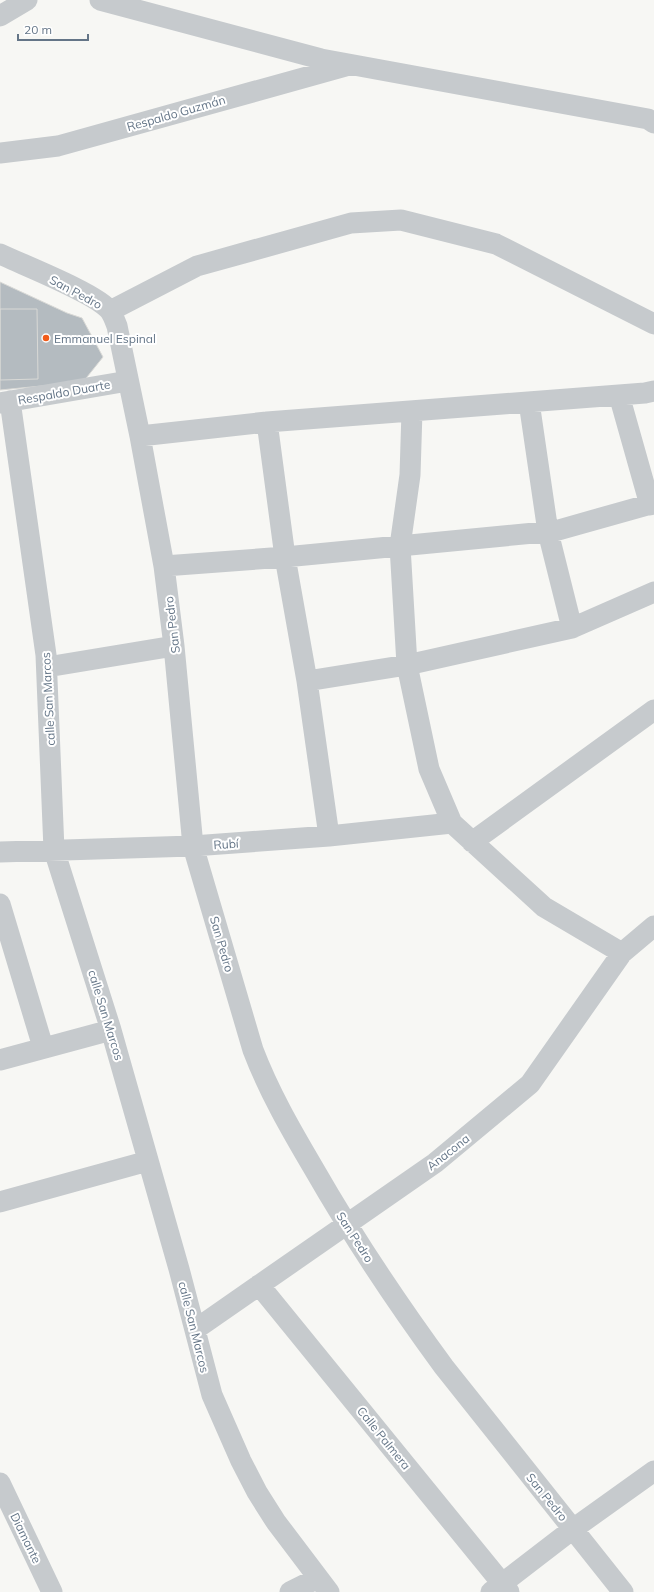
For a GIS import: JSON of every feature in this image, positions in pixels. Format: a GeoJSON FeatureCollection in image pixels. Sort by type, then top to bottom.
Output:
{"type":"FeatureCollection","features":[{"type":"Feature","properties":{"kind":"street"},"geometry":{"type":"LineString","coordinates":[[0,16],[28,0]]}},
{"type":"Feature","properties":{"kind":"street"},"geometry":{"type":"LineString","coordinates":[[100,0],[321,59],[648,120],[654,123]]}},
{"type":"Feature","properties":{"kind":"street","name":"Respaldo Guzmán"},"geometry":{"type":"LineString","coordinates":[[0,153],[58,146],[350,65]]}},
{"type":"Feature","properties":{"kind":"street"},"geometry":{"type":"LineString","coordinates":[[110,311],[197,266],[351,223],[401,220],[496,244],[654,324]]}},
{"type":"Feature","properties":{"kind":"street","name":"San Pedro"},"geometry":{"type":"LineString","coordinates":[[0,254],[81,291],[110,311],[117,326],[140,436],[164,566],[174,646],[193,846],[253,1050],[261,1072],[278,1108],[346,1224],[394,1297],[444,1367],[623,1592]]}},
{"type":"Feature","properties":{"kind":"street","name":"Respaldo Duarte"},"geometry":{"type":"LineString","coordinates":[[5,402],[128,381]]}},
{"type":"Feature","properties":{"kind":"street"},"geometry":{"type":"LineString","coordinates":[[140,436],[267,422],[619,395],[654,390]]}},
{"type":"Feature","properties":{"kind":"street"},"geometry":{"type":"LineString","coordinates":[[164,566],[285,557],[548,532],[652,504],[619,395]]}},
{"type":"Feature","properties":{"kind":"street","name":"calle San Marcos"},"geometry":{"type":"LineString","coordinates":[[5,402],[47,667],[54,850],[111,1030],[196,1330],[212,1395],[241,1461],[257,1492],[276,1522],[323,1585]]}},
{"type":"Feature","properties":{"kind":"street"},"geometry":{"type":"LineString","coordinates":[[529,402],[548,532],[572,628]]}},
{"type":"Feature","properties":{"kind":"street"},"geometry":{"type":"LineString","coordinates":[[412,412],[410,475],[400,546],[407,665],[429,769],[452,823],[544,907],[622,953]]}},
{"type":"Feature","properties":{"kind":"street"},"geometry":{"type":"LineString","coordinates":[[267,422],[285,557],[307,681],[329,836]]}},
{"type":"Feature","properties":{"kind":"street"},"geometry":{"type":"LineString","coordinates":[[307,681],[407,665],[572,628],[654,592]]}},
{"type":"Feature","properties":{"kind":"street"},"geometry":{"type":"LineString","coordinates":[[47,667],[174,646]]}},
{"type":"Feature","properties":{"kind":"street"},"geometry":{"type":"LineString","coordinates":[[472,842],[654,710]]}},
{"type":"Feature","properties":{"kind":"street","name":"Rubí"},"geometry":{"type":"LineString","coordinates":[[0,852],[193,846],[329,836],[452,823]]}},
{"type":"Feature","properties":{"kind":"street"},"geometry":{"type":"LineString","coordinates":[[0,904],[43,1047]]}},
{"type":"Feature","properties":{"kind":"street","name":"Anacona"},"geometry":{"type":"LineString","coordinates":[[196,1330],[435,1163],[530,1084],[622,953],[654,926]]}},
{"type":"Feature","properties":{"kind":"street"},"geometry":{"type":"LineString","coordinates":[[0,1060],[43,1047],[111,1030]]}},
{"type":"Feature","properties":{"kind":"street"},"geometry":{"type":"LineString","coordinates":[[0,1202],[148,1161]]}},
{"type":"Feature","properties":{"kind":"street","name":"Calle Palmera"},"geometry":{"type":"LineString","coordinates":[[259,1285],[501,1589]]}},
{"type":"Feature","properties":{"kind":"street"},"geometry":{"type":"LineString","coordinates":[[501,1589],[573,1529],[654,1471]]}},
{"type":"Feature","properties":{"kind":"street","name":"Diamante"},"geometry":{"type":"LineString","coordinates":[[0,1483],[52,1592]]}},
{"type":"Feature","properties":{"kind":"street"},"geometry":{"type":"LineString","coordinates":[[290,1592],[323,1585]]}},
{"type":"Feature","properties":{"kind":"building","name":"Emmanuel Espinal"},"geometry":{"type":"Polygon","coordinates":[[[0,282],[67,313],[82,318],[103,357],[83,382],[0,390],[0,282]]]}},
{"type":"Feature","properties":{"kind":"building"},"geometry":{"type":"Polygon","coordinates":[[[0,309],[37,309],[38,379],[0,380],[0,309]]]}},
{"type":"Feature","properties":{"kind":"place","name":"Emmanuel Espinal"},"geometry":{"type":"Point","coordinates":[46,338]}}]}
